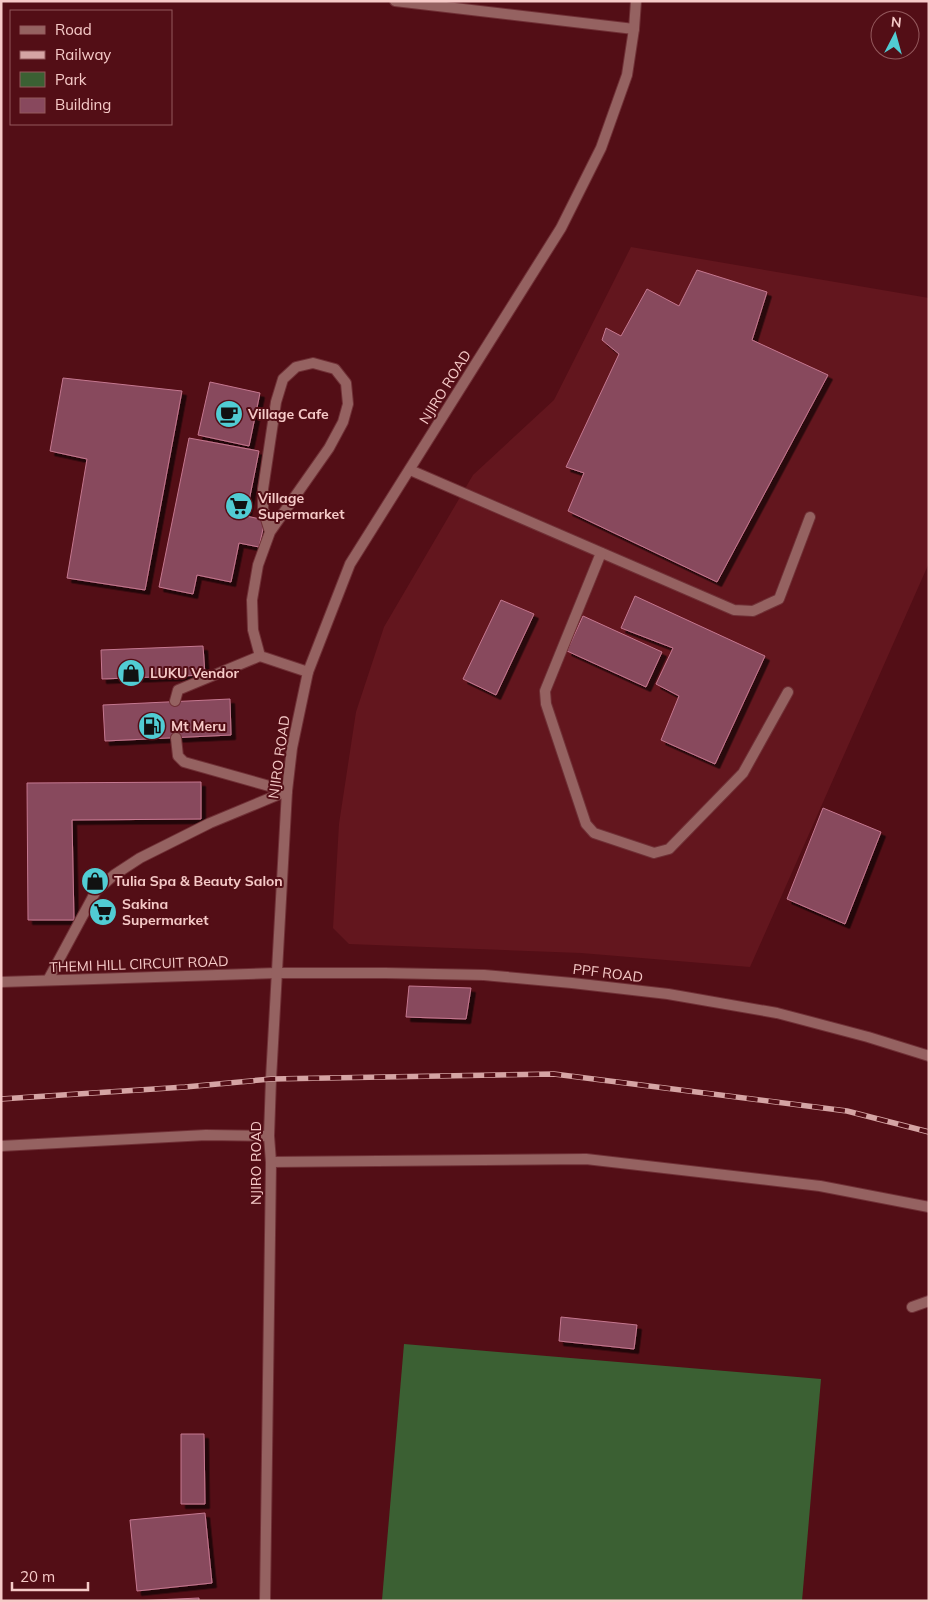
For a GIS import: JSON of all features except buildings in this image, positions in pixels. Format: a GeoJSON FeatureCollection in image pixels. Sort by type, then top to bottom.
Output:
{"type":"FeatureCollection","features":[{"type":"Feature","properties":{"kind":"street"},"geometry":{"type":"LineString","coordinates":[[395,1],[634,29]]}},
{"type":"Feature","properties":{"kind":"street","name":"NJIRO ROAD"},"geometry":{"type":"LineString","coordinates":[[265,1601],[271,1162],[269,1136],[287,791],[292,748],[308,672],[350,564],[561,228],[601,148],[627,75],[636,1]]}},
{"type":"Feature","properties":{"kind":"street"},"geometry":{"type":"LineString","coordinates":[[260,656],[253,630],[252,600],[258,565],[270,532],[329,448],[343,422],[348,404],[346,383],[335,370],[313,362],[296,368],[284,379],[276,402],[263,489],[263,508],[270,532]]}},
{"type":"Feature","properties":{"kind":"street"},"geometry":{"type":"LineString","coordinates":[[410,470],[734,610],[753,611],[779,599],[810,517]]}},
{"type":"Feature","properties":{"kind":"street"},"geometry":{"type":"LineString","coordinates":[[601,553],[545,691],[546,704],[586,824],[594,833],[654,852],[669,849],[743,773],[788,692]]}},
{"type":"Feature","properties":{"kind":"street"},"geometry":{"type":"LineString","coordinates":[[175,702],[178,690],[260,656],[308,672]]}},
{"type":"Feature","properties":{"kind":"street"},"geometry":{"type":"LineString","coordinates":[[176,738],[178,756],[184,762],[287,791]]}},
{"type":"Feature","properties":{"kind":"street"},"geometry":{"type":"LineString","coordinates":[[48,980],[96,891],[114,874],[140,858],[210,824],[287,791]]}},
{"type":"Feature","properties":{"kind":"street","name":"PPF ROAD"},"geometry":{"type":"LineString","coordinates":[[277,973],[385,972],[484,974],[572,982],[668,994],[777,1013],[868,1037],[929,1056]]}},
{"type":"Feature","properties":{"kind":"street","name":"THEMI HILL CIRCUIT ROAD"},"geometry":{"type":"LineString","coordinates":[[1,982],[277,973]]}},
{"type":"Feature","properties":{"kind":"street"},"geometry":{"type":"LineString","coordinates":[[1,1146],[206,1135],[269,1136]]}},
{"type":"Feature","properties":{"kind":"street"},"geometry":{"type":"LineString","coordinates":[[271,1162],[586,1159],[820,1186],[929,1207]]}},
{"type":"Feature","properties":{"kind":"street"},"geometry":{"type":"LineString","coordinates":[[912,1307],[929,1302]]}},
{"type":"Feature","properties":{"kind":"shaded area"},"geometry":{"type":"Polygon","coordinates":[[[631,247],[929,298],[929,563],[750,967],[581,953],[349,944],[333,928],[339,824],[356,712],[384,627],[473,475],[554,400],[631,247]]]}},
{"type":"Feature","properties":{"kind":"green space"},"geometry":{"type":"Polygon","coordinates":[[[404,1344],[821,1379],[802,1601],[382,1600],[404,1344]]]}},
{"type":"Feature","properties":{"kind":"railway"},"geometry":{"type":"LineString","coordinates":[[1,1099],[185,1087],[271,1079],[554,1074],[847,1111],[929,1132]]}},
{"type":"Feature","properties":{"kind":"place","name":"Village Cafe"},"geometry":{"type":"Point","coordinates":[229,414]}},
{"type":"Feature","properties":{"kind":"place","name":"Village Supermarket"},"geometry":{"type":"Point","coordinates":[239,506]}},
{"type":"Feature","properties":{"kind":"place","name":"LUKU Vendor"},"geometry":{"type":"Point","coordinates":[131,673]}},
{"type":"Feature","properties":{"kind":"place","name":"Mt Meru"},"geometry":{"type":"Point","coordinates":[152,726]}},
{"type":"Feature","properties":{"kind":"place","name":"Tulia Spa & Beauty Salon"},"geometry":{"type":"Point","coordinates":[95,881]}},
{"type":"Feature","properties":{"kind":"place","name":"Sakina Supermarket"},"geometry":{"type":"Point","coordinates":[103,912]}}]}
